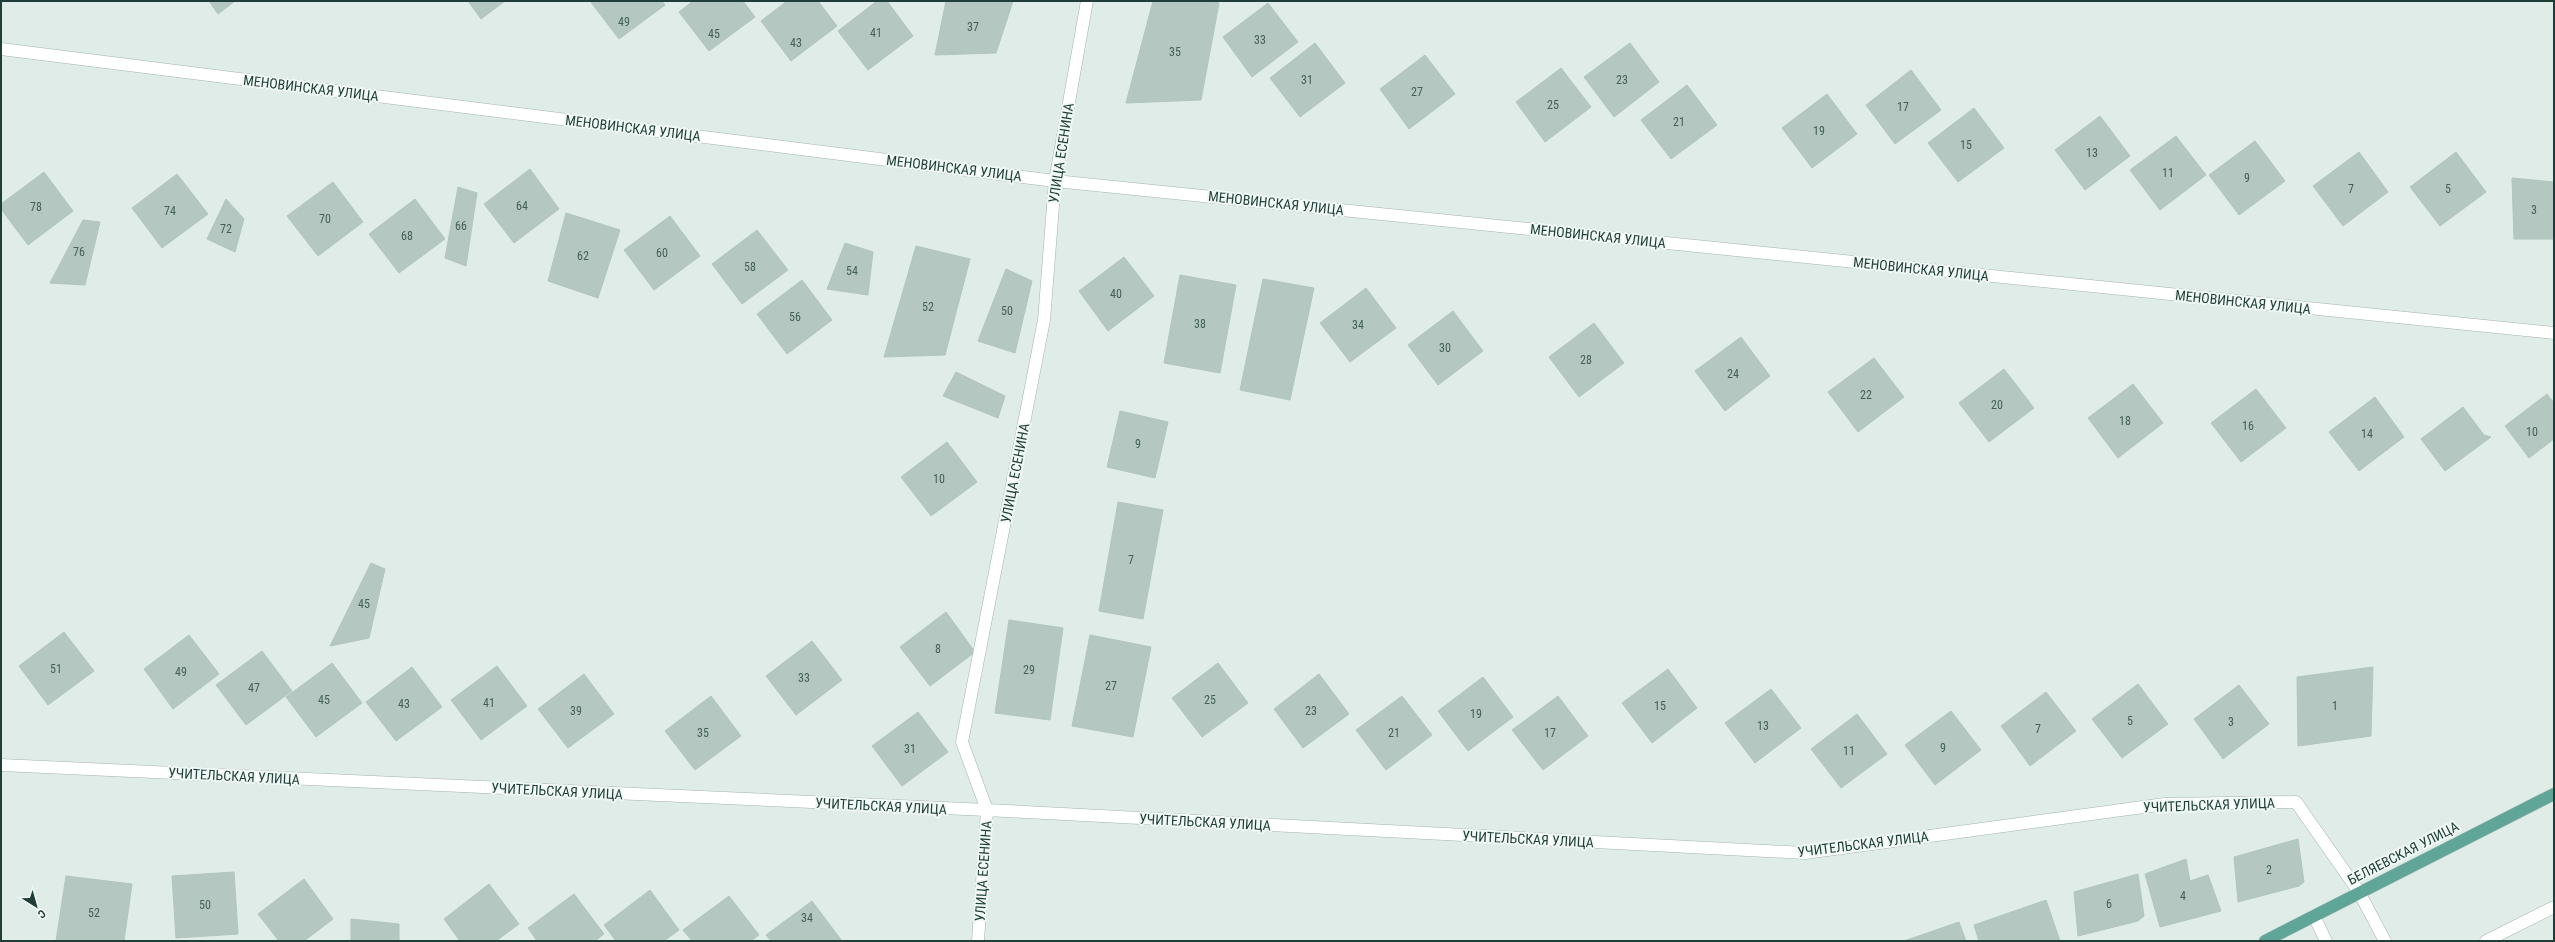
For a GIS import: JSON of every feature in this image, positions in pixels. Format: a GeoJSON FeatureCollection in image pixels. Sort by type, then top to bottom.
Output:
{"type":"FeatureCollection","features":[{"type":"Feature","properties":{"kind":"main road","name":"БЕЛЯЕВСКАЯ УЛИЦА"},"geometry":{"type":"LineString","coordinates":[[2265,941],[2554,794]]}},
{"type":"Feature","properties":{"kind":"street","name":"УЛИЦА ЕСЕНИНА"},"geometry":{"type":"LineString","coordinates":[[978,941],[987,810],[962,742],[1044,320],[1055,181],[1086,1]]}},
{"type":"Feature","properties":{"kind":"street","name":"МЕНОВИНСКАЯ УЛИЦА"},"geometry":{"type":"LineString","coordinates":[[1,49],[1055,181],[2554,333]]}},
{"type":"Feature","properties":{"kind":"street","name":"УЧИТЕЛЬСКАЯ УЛИЦА"},"geometry":{"type":"LineString","coordinates":[[1,765],[987,810],[1806,853],[2165,804],[2296,802],[2359,892]]}},
{"type":"Feature","properties":{"kind":"street"},"geometry":{"type":"LineString","coordinates":[[2359,892],[2385,941]]}},
{"type":"Feature","properties":{"kind":"street"},"geometry":{"type":"LineString","coordinates":[[2486,941],[2554,907]]}},
{"type":"Feature","properties":{"kind":"street"},"geometry":{"type":"LineString","coordinates":[[2314,916],[2326,941]]}},
{"type":"Feature","properties":{"kind":"building"},"geometry":{"type":"Polygon","coordinates":[[[209,1],[235,1],[218,14],[209,1]]]}},
{"type":"Feature","properties":{"kind":"building"},"geometry":{"type":"Polygon","coordinates":[[[468,1],[505,1],[481,19],[468,1]]]}},
{"type":"Feature","properties":{"kind":"building"},"geometry":{"type":"Polygon","coordinates":[[[590,1],[662,1],[665,5],[619,39],[590,1]]]}},
{"type":"Feature","properties":{"kind":"building"},"geometry":{"type":"Polygon","coordinates":[[[693,1],[743,1],[755,17],[709,51],[679,12],[693,1]]]}},
{"type":"Feature","properties":{"kind":"building"},"geometry":{"type":"Polygon","coordinates":[[[787,1],[818,1],[837,26],[791,61],[761,21],[787,1]]]}},
{"type":"Feature","properties":{"kind":"building"},"geometry":{"type":"Polygon","coordinates":[[[877,1],[887,1],[913,36],[868,70],[838,31],[877,1]]]}},
{"type":"Feature","properties":{"kind":"building"},"geometry":{"type":"Polygon","coordinates":[[[946,1],[1013,1],[996,53],[935,55],[946,1]]]}},
{"type":"Feature","properties":{"kind":"building"},"geometry":{"type":"Polygon","coordinates":[[[1153,1],[1209,1],[1219,3],[1201,100],[1126,103],[1153,1]]]}},
{"type":"Feature","properties":{"kind":"building"},"geometry":{"type":"Polygon","coordinates":[[[1268,3],[1298,42],[1252,77],[1223,37],[1268,3]]]}},
{"type":"Feature","properties":{"kind":"building"},"geometry":{"type":"Polygon","coordinates":[[[1315,43],[1345,83],[1300,117],[1270,78],[1315,43]]]}},
{"type":"Feature","properties":{"kind":"building"},"geometry":{"type":"Polygon","coordinates":[[[1630,43],[1659,82],[1614,117],[1584,77],[1630,43]]]}},
{"type":"Feature","properties":{"kind":"building"},"geometry":{"type":"Polygon","coordinates":[[[1425,55],[1455,94],[1409,129],[1380,89],[1425,55]]]}},
{"type":"Feature","properties":{"kind":"building"},"geometry":{"type":"Polygon","coordinates":[[[1561,68],[1591,107],[1545,142],[1516,102],[1561,68]]]}},
{"type":"Feature","properties":{"kind":"building"},"geometry":{"type":"Polygon","coordinates":[[[1911,70],[1941,110],[1895,144],[1866,105],[1911,70]]]}},
{"type":"Feature","properties":{"kind":"building"},"geometry":{"type":"Polygon","coordinates":[[[1687,85],[1717,125],[1671,159],[1641,120],[1687,85]]]}},
{"type":"Feature","properties":{"kind":"building"},"geometry":{"type":"Polygon","coordinates":[[[1827,94],[1857,134],[1812,168],[1782,128],[1827,94]]]}},
{"type":"Feature","properties":{"kind":"building"},"geometry":{"type":"Polygon","coordinates":[[[1974,108],[2004,148],[1958,182],[1928,143],[1974,108]]]}},
{"type":"Feature","properties":{"kind":"building"},"geometry":{"type":"Polygon","coordinates":[[[2100,116],[2130,156],[2085,190],[2055,150],[2100,116]]]}},
{"type":"Feature","properties":{"kind":"building"},"geometry":{"type":"Polygon","coordinates":[[[2176,136],[2206,175],[2160,210],[2130,170],[2176,136]]]}},
{"type":"Feature","properties":{"kind":"building"},"geometry":{"type":"Polygon","coordinates":[[[2255,141],[2285,181],[2239,215],[2209,175],[2255,141]]]}},
{"type":"Feature","properties":{"kind":"building"},"geometry":{"type":"Polygon","coordinates":[[[2359,152],[2388,192],[2343,226],[2313,186],[2359,152]]]}},
{"type":"Feature","properties":{"kind":"building"},"geometry":{"type":"Polygon","coordinates":[[[2456,152],[2486,192],[2440,226],[2410,187],[2456,152]]]}},
{"type":"Feature","properties":{"kind":"building"},"geometry":{"type":"Polygon","coordinates":[[[530,169],[559,209],[514,243],[484,204],[530,169]]]}},
{"type":"Feature","properties":{"kind":"building"},"geometry":{"type":"Polygon","coordinates":[[[44,172],[73,211],[28,245],[1,209],[1,204],[44,172]]]}},
{"type":"Feature","properties":{"kind":"building"},"geometry":{"type":"Polygon","coordinates":[[[177,174],[208,214],[162,248],[132,208],[177,174]]]}},
{"type":"Feature","properties":{"kind":"building"},"geometry":{"type":"Polygon","coordinates":[[[2512,178],[2554,182],[2554,239],[2514,239],[2512,178]]]}},
{"type":"Feature","properties":{"kind":"building"},"geometry":{"type":"Polygon","coordinates":[[[333,182],[363,222],[318,256],[287,216],[333,182]]]}},
{"type":"Feature","properties":{"kind":"building"},"geometry":{"type":"Polygon","coordinates":[[[458,187],[477,193],[466,266],[445,258],[458,187]]]}},
{"type":"Feature","properties":{"kind":"building"},"geometry":{"type":"Polygon","coordinates":[[[226,199],[244,219],[235,252],[207,239],[226,199]]]}},
{"type":"Feature","properties":{"kind":"building"},"geometry":{"type":"Polygon","coordinates":[[[415,199],[445,239],[399,273],[369,234],[415,199]]]}},
{"type":"Feature","properties":{"kind":"building"},"geometry":{"type":"Polygon","coordinates":[[[566,213],[620,230],[598,298],[548,281],[566,213]]]}},
{"type":"Feature","properties":{"kind":"building"},"geometry":{"type":"Polygon","coordinates":[[[670,216],[700,256],[654,290],[624,250],[670,216]]]}},
{"type":"Feature","properties":{"kind":"building"},"geometry":{"type":"Polygon","coordinates":[[[83,220],[100,222],[85,285],[50,283],[83,220]]]}},
{"type":"Feature","properties":{"kind":"building"},"geometry":{"type":"Polygon","coordinates":[[[757,230],[788,270],[742,304],[712,264],[757,230]]]}},
{"type":"Feature","properties":{"kind":"building"},"geometry":{"type":"Polygon","coordinates":[[[845,243],[873,252],[868,295],[827,289],[845,243]]]}},
{"type":"Feature","properties":{"kind":"building"},"geometry":{"type":"Polygon","coordinates":[[[916,246],[970,259],[945,355],[884,357],[916,246]]]}},
{"type":"Feature","properties":{"kind":"building"},"geometry":{"type":"Polygon","coordinates":[[[1124,257],[1154,296],[1108,331],[1079,291],[1124,257]]]}},
{"type":"Feature","properties":{"kind":"building"},"geometry":{"type":"Polygon","coordinates":[[[1006,269],[1032,281],[1015,353],[978,341],[1006,269]]]}},
{"type":"Feature","properties":{"kind":"building"},"geometry":{"type":"Polygon","coordinates":[[[1180,275],[1236,285],[1220,373],[1164,363],[1180,275]]]}},
{"type":"Feature","properties":{"kind":"building"},"geometry":{"type":"Polygon","coordinates":[[[1263,279],[1314,288],[1290,400],[1240,390],[1263,279]]]}},
{"type":"Feature","properties":{"kind":"building"},"geometry":{"type":"Polygon","coordinates":[[[802,280],[832,320],[787,354],[757,314],[802,280]]]}},
{"type":"Feature","properties":{"kind":"building"},"geometry":{"type":"Polygon","coordinates":[[[1366,288],[1396,328],[1350,362],[1320,323],[1366,288]]]}},
{"type":"Feature","properties":{"kind":"building"},"geometry":{"type":"Polygon","coordinates":[[[1453,311],[1483,351],[1438,385],[1408,345],[1453,311]]]}},
{"type":"Feature","properties":{"kind":"building"},"geometry":{"type":"Polygon","coordinates":[[[1594,323],[1624,363],[1579,397],[1549,357],[1594,323]]]}},
{"type":"Feature","properties":{"kind":"building"},"geometry":{"type":"Polygon","coordinates":[[[1741,337],[1770,376],[1725,411],[1695,371],[1741,337]]]}},
{"type":"Feature","properties":{"kind":"building"},"geometry":{"type":"Polygon","coordinates":[[[1874,358],[1904,397],[1858,432],[1828,392],[1874,358]]]}},
{"type":"Feature","properties":{"kind":"building"},"geometry":{"type":"Polygon","coordinates":[[[2004,369],[2034,408],[1989,442],[1959,403],[2004,369]]]}},
{"type":"Feature","properties":{"kind":"building"},"geometry":{"type":"Polygon","coordinates":[[[956,372],[1005,396],[998,418],[943,396],[956,372]]]}},
{"type":"Feature","properties":{"kind":"building"},"geometry":{"type":"Polygon","coordinates":[[[2133,384],[2163,423],[2118,458],[2088,418],[2133,384]]]}},
{"type":"Feature","properties":{"kind":"building"},"geometry":{"type":"Polygon","coordinates":[[[2256,389],[2286,428],[2241,462],[2211,423],[2256,389]]]}},
{"type":"Feature","properties":{"kind":"building"},"geometry":{"type":"Polygon","coordinates":[[[2547,394],[2554,403],[2554,439],[2529,458],[2505,426],[2547,394]]]}},
{"type":"Feature","properties":{"kind":"building"},"geometry":{"type":"Polygon","coordinates":[[[2375,397],[2404,437],[2359,471],[2329,432],[2375,397]]]}},
{"type":"Feature","properties":{"kind":"building"},"geometry":{"type":"Polygon","coordinates":[[[2463,407],[2484,435],[2491,437],[2445,471],[2421,439],[2463,407]]]}},
{"type":"Feature","properties":{"kind":"building"},"geometry":{"type":"Polygon","coordinates":[[[1120,411],[1168,422],[1155,478],[1107,467],[1120,411]]]}},
{"type":"Feature","properties":{"kind":"building"},"geometry":{"type":"Polygon","coordinates":[[[947,442],[977,482],[931,516],[901,477],[947,442]]]}},
{"type":"Feature","properties":{"kind":"building"},"geometry":{"type":"Polygon","coordinates":[[[1118,502],[1163,510],[1143,619],[1099,611],[1118,502]]]}},
{"type":"Feature","properties":{"kind":"building"},"geometry":{"type":"Polygon","coordinates":[[[371,563],[385,569],[369,638],[330,646],[371,563]]]}},
{"type":"Feature","properties":{"kind":"building"},"geometry":{"type":"Polygon","coordinates":[[[946,612],[975,652],[930,686],[900,647],[946,612]]]}},
{"type":"Feature","properties":{"kind":"building"},"geometry":{"type":"Polygon","coordinates":[[[1009,620],[1063,628],[1050,720],[995,713],[1009,620]]]}},
{"type":"Feature","properties":{"kind":"building"},"geometry":{"type":"Polygon","coordinates":[[[64,632],[94,671],[48,705],[19,666],[64,632]]]}},
{"type":"Feature","properties":{"kind":"building"},"geometry":{"type":"Polygon","coordinates":[[[189,635],[219,674],[173,709],[144,669],[189,635]]]}},
{"type":"Feature","properties":{"kind":"building"},"geometry":{"type":"Polygon","coordinates":[[[1090,635],[1151,647],[1133,737],[1072,726],[1090,635]]]}},
{"type":"Feature","properties":{"kind":"building"},"geometry":{"type":"Polygon","coordinates":[[[812,641],[842,680],[796,715],[766,676],[812,641]]]}},
{"type":"Feature","properties":{"kind":"building"},"geometry":{"type":"Polygon","coordinates":[[[262,651],[292,691],[246,725],[216,685],[262,651]]]}},
{"type":"Feature","properties":{"kind":"building"},"geometry":{"type":"Polygon","coordinates":[[[332,663],[362,703],[316,737],[286,697],[332,663]]]}},
{"type":"Feature","properties":{"kind":"building"},"geometry":{"type":"Polygon","coordinates":[[[1218,663],[1248,703],[1202,737],[1172,698],[1218,663]]]}},
{"type":"Feature","properties":{"kind":"building"},"geometry":{"type":"Polygon","coordinates":[[[497,666],[527,706],[481,740],[451,700],[497,666]]]}},
{"type":"Feature","properties":{"kind":"building"},"geometry":{"type":"Polygon","coordinates":[[[412,667],[442,707],[396,741],[366,702],[412,667]]]}},
{"type":"Feature","properties":{"kind":"building"},"geometry":{"type":"Polygon","coordinates":[[[2373,667],[2371,736],[2298,746],[2297,677],[2373,667]]]}},
{"type":"Feature","properties":{"kind":"building"},"geometry":{"type":"Polygon","coordinates":[[[1668,669],[1697,708],[1652,743],[1622,703],[1668,669]]]}},
{"type":"Feature","properties":{"kind":"building"},"geometry":{"type":"Polygon","coordinates":[[[584,674],[614,714],[568,748],[538,709],[584,674]]]}},
{"type":"Feature","properties":{"kind":"building"},"geometry":{"type":"Polygon","coordinates":[[[1319,674],[1349,714],[1303,748],[1274,709],[1319,674]]]}},
{"type":"Feature","properties":{"kind":"building"},"geometry":{"type":"Polygon","coordinates":[[[1483,677],[1513,717],[1468,751],[1438,711],[1483,677]]]}},
{"type":"Feature","properties":{"kind":"building"},"geometry":{"type":"Polygon","coordinates":[[[2138,684],[2168,724],[2122,758],[2092,719],[2138,684]]]}},
{"type":"Feature","properties":{"kind":"building"},"geometry":{"type":"Polygon","coordinates":[[[2239,685],[2269,724],[2223,759],[2194,719],[2239,685]]]}},
{"type":"Feature","properties":{"kind":"building"},"geometry":{"type":"Polygon","coordinates":[[[1771,689],[1801,728],[1755,763],[1725,723],[1771,689]]]}},
{"type":"Feature","properties":{"kind":"building"},"geometry":{"type":"Polygon","coordinates":[[[2046,692],[2076,731],[2030,766],[2001,726],[2046,692]]]}},
{"type":"Feature","properties":{"kind":"building"},"geometry":{"type":"Polygon","coordinates":[[[711,696],[741,736],[695,770],[665,731],[711,696]]]}},
{"type":"Feature","properties":{"kind":"building"},"geometry":{"type":"Polygon","coordinates":[[[1402,696],[1432,735],[1386,770],[1356,730],[1402,696]]]}},
{"type":"Feature","properties":{"kind":"building"},"geometry":{"type":"Polygon","coordinates":[[[1558,696],[1588,736],[1543,770],[1512,730],[1558,696]]]}},
{"type":"Feature","properties":{"kind":"building"},"geometry":{"type":"Polygon","coordinates":[[[1951,711],[1981,750],[1935,785],[1905,745],[1951,711]]]}},
{"type":"Feature","properties":{"kind":"building"},"geometry":{"type":"Polygon","coordinates":[[[918,712],[948,752],[902,786],[872,746],[918,712]]]}},
{"type":"Feature","properties":{"kind":"building"},"geometry":{"type":"Polygon","coordinates":[[[1857,714],[1887,754],[1841,788],[1811,749],[1857,714]]]}},
{"type":"Feature","properties":{"kind":"building"},"geometry":{"type":"Polygon","coordinates":[[[2298,839],[2304,882],[2299,886],[2238,902],[2234,857],[2298,839]]]}},
{"type":"Feature","properties":{"kind":"building"},"geometry":{"type":"Polygon","coordinates":[[[2186,859],[2190,881],[2208,875],[2221,911],[2160,927],[2145,874],[2186,859]]]}},
{"type":"Feature","properties":{"kind":"building"},"geometry":{"type":"Polygon","coordinates":[[[234,872],[238,934],[176,938],[172,876],[234,872]]]}},
{"type":"Feature","properties":{"kind":"building"},"geometry":{"type":"Polygon","coordinates":[[[2138,874],[2144,916],[2138,921],[2078,936],[2074,892],[2138,874]]]}},
{"type":"Feature","properties":{"kind":"building"},"geometry":{"type":"Polygon","coordinates":[[[66,876],[132,884],[124,941],[56,941],[66,876]]]}},
{"type":"Feature","properties":{"kind":"building"},"geometry":{"type":"Polygon","coordinates":[[[304,879],[333,919],[304,941],[279,941],[258,914],[304,879]]]}},
{"type":"Feature","properties":{"kind":"building"},"geometry":{"type":"Polygon","coordinates":[[[489,884],[519,924],[496,941],[460,941],[444,919],[489,884]]]}},
{"type":"Feature","properties":{"kind":"building"},"geometry":{"type":"Polygon","coordinates":[[[650,890],[679,930],[664,941],[616,941],[604,925],[650,890]]]}},
{"type":"Feature","properties":{"kind":"building"},"geometry":{"type":"Polygon","coordinates":[[[574,894],[604,934],[595,941],[537,941],[528,928],[574,894]]]}},
{"type":"Feature","properties":{"kind":"building"},"geometry":{"type":"Polygon","coordinates":[[[729,896],[759,935],[751,941],[692,941],[683,930],[729,896]]]}},
{"type":"Feature","properties":{"kind":"building"},"geometry":{"type":"Polygon","coordinates":[[[2046,900],[2060,941],[1979,941],[1974,925],[2046,900]]]}},
{"type":"Feature","properties":{"kind":"building"},"geometry":{"type":"Polygon","coordinates":[[[812,901],[842,941],[771,941],[766,935],[812,901]]]}},
{"type":"Feature","properties":{"kind":"building"},"geometry":{"type":"Polygon","coordinates":[[[351,919],[399,924],[399,941],[351,941],[351,919]]]}},
{"type":"Feature","properties":{"kind":"building"},"geometry":{"type":"Polygon","coordinates":[[[1959,922],[1966,941],[1904,941],[1959,922]]]}}]}
